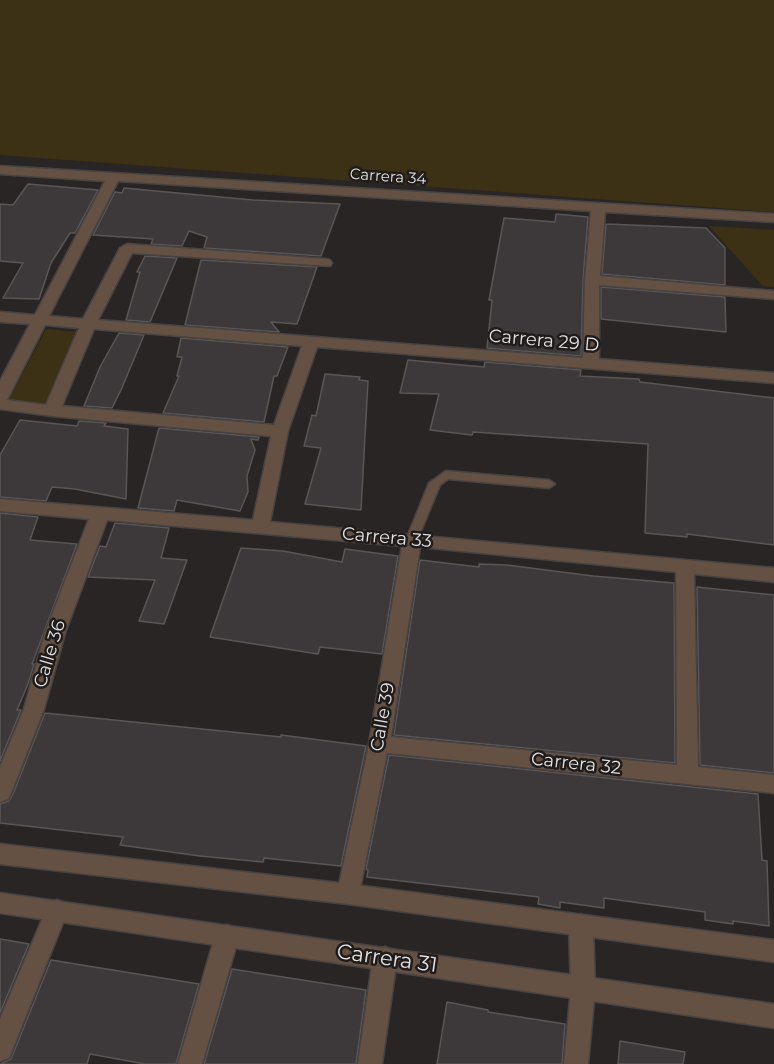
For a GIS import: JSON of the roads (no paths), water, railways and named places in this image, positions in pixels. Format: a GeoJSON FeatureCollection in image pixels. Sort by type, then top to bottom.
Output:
{"type":"FeatureCollection","features":[{"type":"Feature","properties":{"kind":"street","name":"Carrera 34"},"geometry":{"type":"LineString","coordinates":[[0,170],[774,218]]}},
{"type":"Feature","properties":{"kind":"street"},"geometry":{"type":"LineString","coordinates":[[0,397],[114,177]]}},
{"type":"Feature","properties":{"kind":"street"},"geometry":{"type":"LineString","coordinates":[[591,364],[592,280],[598,207]]}},
{"type":"Feature","properties":{"kind":"street"},"geometry":{"type":"LineString","coordinates":[[52,411],[89,323],[127,248],[325,263]]}},
{"type":"Feature","properties":{"kind":"street"},"geometry":{"type":"LineString","coordinates":[[592,280],[774,295]]}},
{"type":"Feature","properties":{"kind":"street","name":"Carrera 29 D"},"geometry":{"type":"LineString","coordinates":[[0,317],[774,378]]}},
{"type":"Feature","properties":{"kind":"street"},"geometry":{"type":"LineString","coordinates":[[260,527],[280,431],[311,341]]}},
{"type":"Feature","properties":{"kind":"street"},"geometry":{"type":"LineString","coordinates":[[0,404],[52,411],[280,431]]}},
{"type":"Feature","properties":{"kind":"street","name":"Carrera 33"},"geometry":{"type":"LineString","coordinates":[[0,505],[412,540],[774,575]]}},
{"type":"Feature","properties":{"kind":"street","name":"Calle 36"},"geometry":{"type":"LineString","coordinates":[[0,793],[34,709],[55,633],[100,514]]}},
{"type":"Feature","properties":{"kind":"street","name":"Calle 39"},"geometry":{"type":"LineString","coordinates":[[348,894],[379,744],[412,540]]}},
{"type":"Feature","properties":{"kind":"street"},"geometry":{"type":"LineString","coordinates":[[685,567],[688,775]]}},
{"type":"Feature","properties":{"kind":"street","name":"Carrera 32"},"geometry":{"type":"LineString","coordinates":[[379,744],[774,784]]}},
{"type":"Feature","properties":{"kind":"street"},"geometry":{"type":"LineString","coordinates":[[0,854],[348,894],[774,951]]}},
{"type":"Feature","properties":{"kind":"street","name":"Carrera 31"},"geometry":{"type":"LineString","coordinates":[[0,903],[774,1016]]}},
{"type":"Feature","properties":{"kind":"street"},"geometry":{"type":"LineString","coordinates":[[0,1049],[57,910]]}},
{"type":"Feature","properties":{"kind":"street"},"geometry":{"type":"LineString","coordinates":[[576,1064],[583,989],[581,926]]}},
{"type":"Feature","properties":{"kind":"street"},"geometry":{"type":"LineString","coordinates":[[190,1064],[227,936]]}},
{"type":"Feature","properties":{"kind":"street"},"geometry":{"type":"LineString","coordinates":[[370,1064],[386,958]]}},
{"type":"Feature","properties":{"kind":"lane"},"geometry":{"type":"LineString","coordinates":[[412,540],[435,483],[446,475],[549,484]]}}]}
